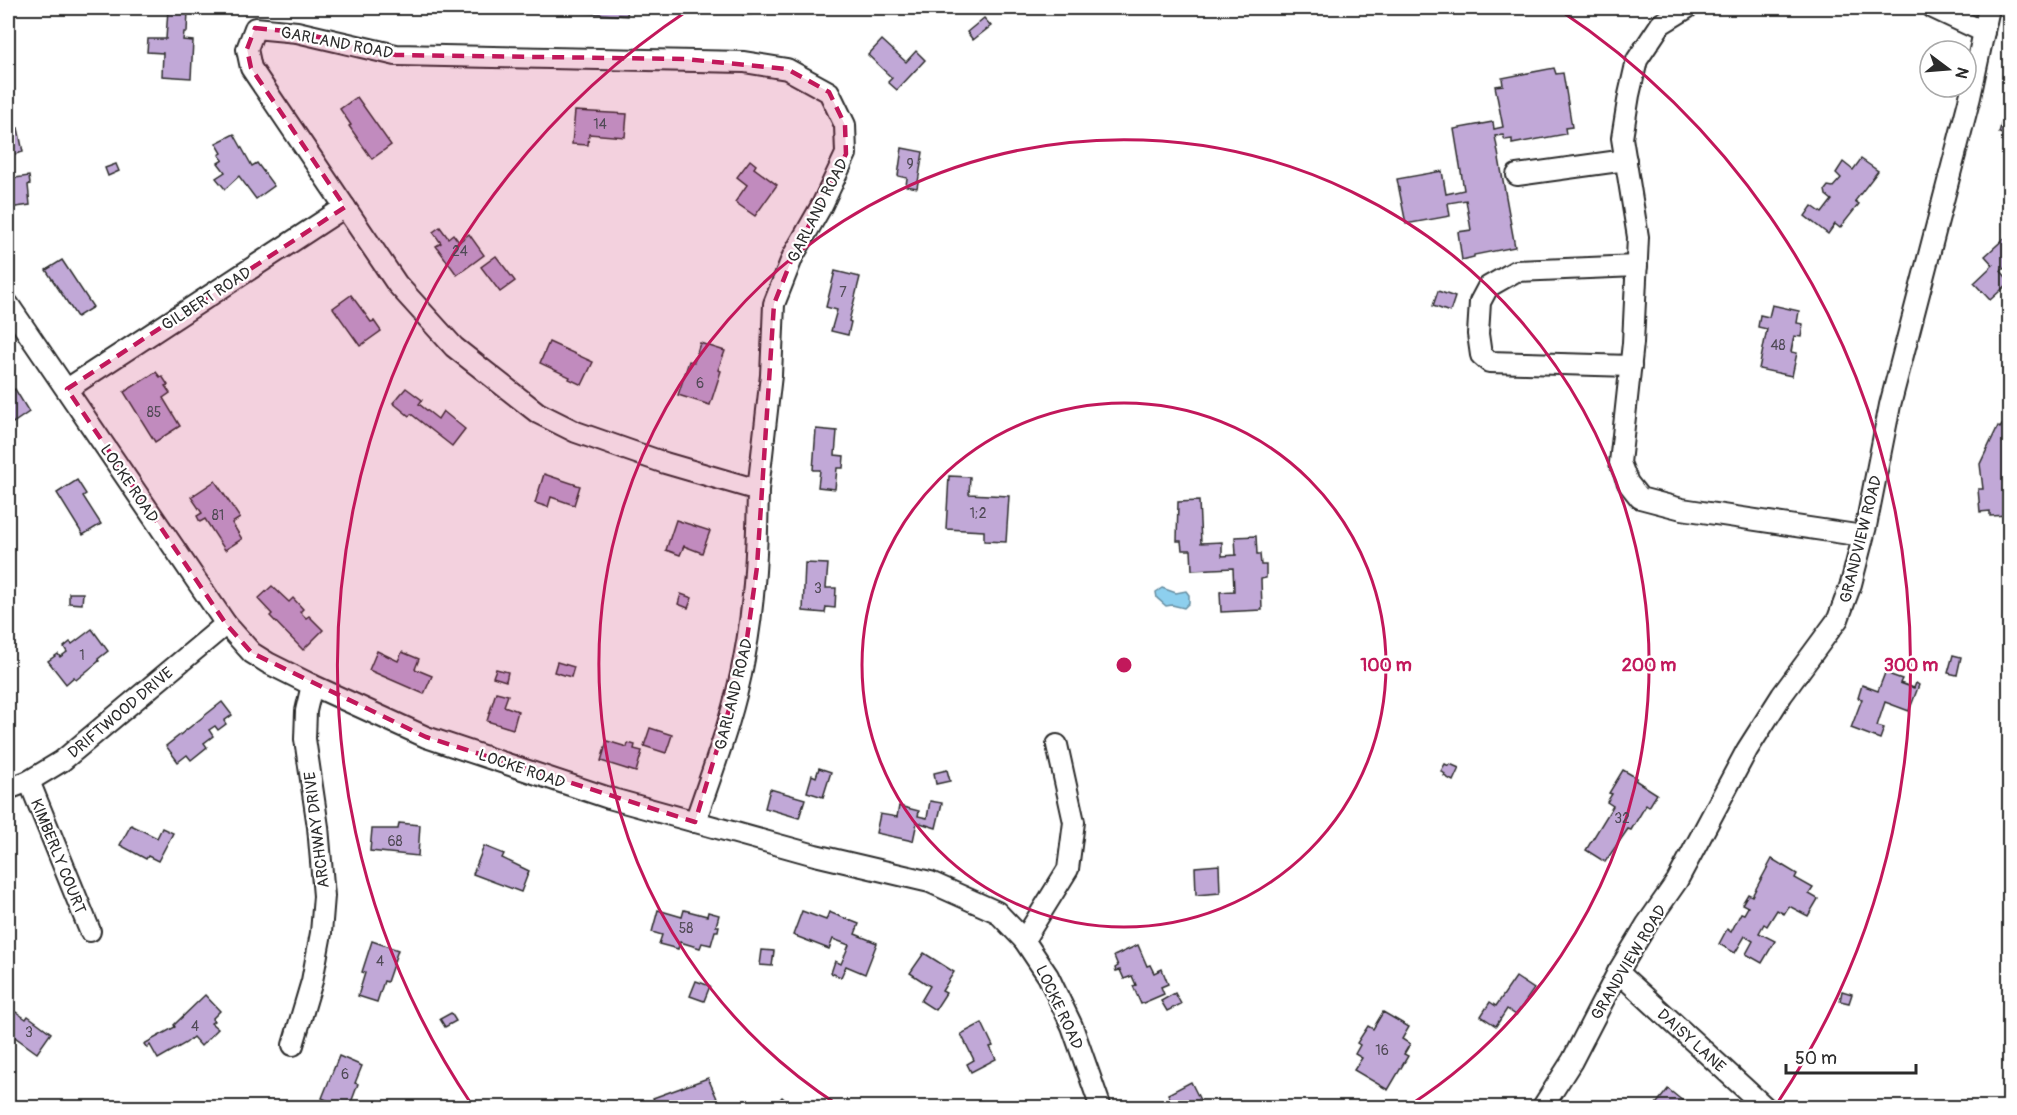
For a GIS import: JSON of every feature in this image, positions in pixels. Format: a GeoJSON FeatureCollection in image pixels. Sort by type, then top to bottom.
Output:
{"type":"FeatureCollection","features":[{"type":"Feature","properties":{"kind":"street"},"geometry":{"type":"LineString","coordinates":[[1687,8],[1661,24],[1637,60],[1622,138],[1638,237],[1631,366],[1620,463],[1628,483],[1640,498],[1682,509],[1863,536]]}},
{"type":"Feature","properties":{"kind":"street"},"geometry":{"type":"LineString","coordinates":[[1933,8],[1984,32]]}},
{"type":"Feature","properties":{"kind":"street","name":"GRANDVIEW ROAD"},"geometry":{"type":"LineString","coordinates":[[1542,1107],[1572,1061],[1618,972],[1677,881],[1747,750],[1782,695],[1838,620],[1851,584],[1863,536],[1890,405],[1970,97],[1989,8]]}},
{"type":"Feature","properties":{"kind":"street","name":"GARLAND ROAD"},"geometry":{"type":"LineString","coordinates":[[695,822],[727,729],[744,660],[757,567],[758,490],[771,375],[774,304],[793,255],[822,205],[846,154],[845,125],[829,92],[787,69],[744,62],[396,55],[297,32],[255,28],[247,49],[251,68],[397,284],[454,347],[538,413],[576,432],[665,463],[758,490]]}},
{"type":"Feature","properties":{"kind":"street"},"geometry":{"type":"LineString","coordinates":[[1517,175],[1626,160]]}},
{"type":"Feature","properties":{"kind":"street","name":"GILBERT ROAD"},"geometry":{"type":"LineString","coordinates":[[67,389],[345,207]]}},
{"type":"Feature","properties":{"kind":"street"},"geometry":{"type":"LineString","coordinates":[[1631,366],[1489,362],[1481,355],[1478,334],[1480,302],[1488,287],[1516,271],[1637,266]]}},
{"type":"Feature","properties":{"kind":"street","name":"LOCKE ROAD"},"geometry":{"type":"LineString","coordinates":[[8,304],[226,624],[252,652],[312,685],[426,737],[609,798],[815,855],[930,882],[997,912],[1024,940],[1048,976],[1072,1026],[1101,1107]]}},
{"type":"Feature","properties":{"kind":"street","name":"DRIFTWOOD DRIVE"},"geometry":{"type":"LineString","coordinates":[[8,789],[29,782],[62,761],[226,624]]}},
{"type":"Feature","properties":{"kind":"street","name":"ARCHWAY DRIVE"},"geometry":{"type":"LineString","coordinates":[[293,1045],[312,981],[321,933],[324,896],[318,826],[305,739],[306,711],[312,685]]}},
{"type":"Feature","properties":{"kind":"street"},"geometry":{"type":"LineString","coordinates":[[1024,940],[1068,869],[1074,822],[1057,745]]}},
{"type":"Feature","properties":{"kind":"street","name":"KIMBERLY COURT"},"geometry":{"type":"LineString","coordinates":[[29,782],[90,931]]}},
{"type":"Feature","properties":{"kind":"street","name":"DAISY LANE"},"geometry":{"type":"LineString","coordinates":[[1618,972],[1766,1107]]}},
{"type":"Feature","properties":{"kind":"highlighted area"},"geometry":{"type":"Polygon","coordinates":[[[255,28],[297,32],[396,55],[685,59],[787,69],[829,92],[845,125],[846,154],[793,256],[774,304],[757,567],[744,660],[695,822],[426,737],[252,653],[226,624],[67,389],[345,207],[251,68],[247,49],[255,28]]]}},
{"type":"Feature","properties":{"kind":"water"},"geometry":{"type":"Polygon","coordinates":[[[1162,588],[1176,593],[1186,591],[1189,595],[1189,603],[1184,608],[1166,606],[1157,598],[1156,592],[1162,588]]]}},
{"type":"Feature","properties":{"kind":"building"},"geometry":{"type":"Polygon","coordinates":[[[442,8],[488,8],[488,12],[442,10],[442,8]]]}},
{"type":"Feature","properties":{"kind":"building"},"geometry":{"type":"Polygon","coordinates":[[[575,8],[628,8],[627,16],[574,12],[575,8]]]}},
{"type":"Feature","properties":{"kind":"building"},"geometry":{"type":"Polygon","coordinates":[[[710,8],[757,8],[757,14],[743,15],[743,12],[710,14],[710,8]]]}},
{"type":"Feature","properties":{"kind":"building"},"geometry":{"type":"Polygon","coordinates":[[[168,9],[188,11],[187,32],[184,32],[183,40],[193,41],[191,78],[162,76],[163,53],[147,52],[148,39],[166,39],[168,9]]]}},
{"type":"Feature","properties":{"kind":"building"},"geometry":{"type":"Polygon","coordinates":[[[984,18],[991,26],[973,40],[967,32],[984,18]]]}},
{"type":"Feature","properties":{"kind":"building"},"geometry":{"type":"Polygon","coordinates":[[[882,40],[906,62],[916,51],[925,60],[897,90],[888,82],[892,78],[868,55],[882,40]]]}},
{"type":"Feature","properties":{"kind":"building"},"geometry":{"type":"Polygon","coordinates":[[[1554,68],[1556,74],[1563,73],[1572,127],[1565,128],[1566,134],[1512,144],[1512,139],[1505,140],[1503,135],[1495,136],[1515,247],[1474,255],[1474,257],[1462,260],[1458,232],[1471,230],[1466,200],[1448,203],[1450,216],[1406,224],[1397,179],[1442,171],[1446,194],[1464,190],[1454,129],[1493,122],[1494,129],[1503,127],[1495,86],[1503,85],[1502,78],[1554,68]]]}},
{"type":"Feature","properties":{"kind":"building"},"geometry":{"type":"Polygon","coordinates":[[[357,97],[391,145],[372,159],[340,109],[357,97]]]}},
{"type":"Feature","properties":{"kind":"building"},"geometry":{"type":"Polygon","coordinates":[[[575,111],[627,114],[625,137],[589,134],[588,145],[572,144],[575,111]]]}},
{"type":"Feature","properties":{"kind":"building"},"geometry":{"type":"Polygon","coordinates":[[[2004,113],[2010,114],[2010,136],[1999,133],[2004,113]]]}},
{"type":"Feature","properties":{"kind":"building"},"geometry":{"type":"Polygon","coordinates":[[[18,128],[23,152],[8,156],[8,130],[18,128]]]}},
{"type":"Feature","properties":{"kind":"building"},"geometry":{"type":"Polygon","coordinates":[[[234,134],[252,166],[257,163],[274,186],[256,199],[239,176],[225,189],[216,178],[225,172],[218,163],[223,160],[216,143],[234,134]]]}},
{"type":"Feature","properties":{"kind":"building"},"geometry":{"type":"Polygon","coordinates":[[[902,148],[923,152],[917,188],[906,186],[907,178],[898,176],[902,148]]]}},
{"type":"Feature","properties":{"kind":"building"},"geometry":{"type":"Polygon","coordinates":[[[1861,159],[1878,171],[1855,201],[1859,204],[1840,228],[1835,224],[1828,234],[1805,216],[1812,206],[1822,213],[1832,200],[1826,195],[1825,190],[1828,186],[1833,187],[1841,178],[1836,173],[1843,162],[1853,170],[1861,159]]]}},
{"type":"Feature","properties":{"kind":"building"},"geometry":{"type":"Polygon","coordinates":[[[750,160],[756,165],[754,168],[777,185],[755,216],[735,202],[747,185],[737,177],[750,160]]]}},
{"type":"Feature","properties":{"kind":"building"},"geometry":{"type":"Polygon","coordinates":[[[116,164],[119,171],[108,176],[105,168],[116,164]]]}},
{"type":"Feature","properties":{"kind":"building"},"geometry":{"type":"Polygon","coordinates":[[[29,176],[30,205],[9,208],[8,179],[29,176]]]}},
{"type":"Feature","properties":{"kind":"building"},"geometry":{"type":"Polygon","coordinates":[[[440,227],[448,238],[453,234],[459,242],[469,234],[484,255],[457,275],[436,246],[441,243],[433,232],[440,227]]]}},
{"type":"Feature","properties":{"kind":"building"},"geometry":{"type":"Polygon","coordinates":[[[2007,236],[2010,238],[2010,263],[2001,271],[2010,282],[1990,300],[1974,283],[1993,265],[1985,256],[2007,236]]]}},
{"type":"Feature","properties":{"kind":"building"},"geometry":{"type":"Polygon","coordinates":[[[496,256],[515,281],[500,292],[481,267],[496,256]]]}},
{"type":"Feature","properties":{"kind":"building"},"geometry":{"type":"Polygon","coordinates":[[[62,260],[93,307],[77,317],[46,270],[62,260]]]}},
{"type":"Feature","properties":{"kind":"building"},"geometry":{"type":"Polygon","coordinates":[[[835,271],[860,277],[849,321],[851,322],[848,335],[831,331],[837,310],[826,307],[835,271]]]}},
{"type":"Feature","properties":{"kind":"building"},"geometry":{"type":"Polygon","coordinates":[[[1438,291],[1455,297],[1450,312],[1433,306],[1438,291]]]}},
{"type":"Feature","properties":{"kind":"building"},"geometry":{"type":"Polygon","coordinates":[[[351,295],[371,322],[374,321],[381,331],[360,346],[333,308],[351,295]]]}},
{"type":"Feature","properties":{"kind":"building"},"geometry":{"type":"Polygon","coordinates":[[[1772,305],[1799,311],[1797,323],[1803,324],[1801,337],[1794,336],[1791,352],[1797,353],[1792,376],[1759,369],[1767,329],[1758,327],[1760,315],[1769,317],[1772,305]]]}},
{"type":"Feature","properties":{"kind":"building"},"geometry":{"type":"Polygon","coordinates":[[[549,342],[593,362],[582,385],[540,363],[549,342]]]}},
{"type":"Feature","properties":{"kind":"building"},"geometry":{"type":"Polygon","coordinates":[[[700,343],[725,351],[710,405],[678,395],[689,361],[694,362],[700,343]]]}},
{"type":"Feature","properties":{"kind":"building"},"geometry":{"type":"Polygon","coordinates":[[[156,372],[168,385],[165,386],[170,393],[163,398],[180,426],[155,442],[124,392],[156,372]]]}},
{"type":"Feature","properties":{"kind":"building"},"geometry":{"type":"Polygon","coordinates":[[[8,388],[10,392],[15,389],[29,412],[13,423],[8,415],[8,388]]]}},
{"type":"Feature","properties":{"kind":"building"},"geometry":{"type":"Polygon","coordinates":[[[406,388],[422,400],[419,404],[438,419],[443,411],[465,429],[452,446],[393,403],[406,388]]]}},
{"type":"Feature","properties":{"kind":"building"},"geometry":{"type":"Polygon","coordinates":[[[2002,425],[2010,428],[2010,477],[2004,486],[2010,486],[2010,515],[1990,516],[1990,511],[1980,512],[1978,489],[1983,489],[1980,464],[1998,426],[2000,428],[2002,425]]]}},
{"type":"Feature","properties":{"kind":"building"},"geometry":{"type":"Polygon","coordinates":[[[816,429],[837,431],[835,455],[844,456],[843,468],[837,468],[835,489],[818,487],[820,470],[813,470],[816,429]]]}},
{"type":"Feature","properties":{"kind":"building"},"geometry":{"type":"Polygon","coordinates":[[[544,474],[580,486],[574,505],[551,497],[548,507],[535,503],[544,474]]]}},
{"type":"Feature","properties":{"kind":"building"},"geometry":{"type":"Polygon","coordinates":[[[949,476],[970,477],[969,494],[1009,496],[1006,542],[984,541],[984,531],[946,529],[949,476]]]}},
{"type":"Feature","properties":{"kind":"building"},"geometry":{"type":"Polygon","coordinates":[[[77,480],[86,494],[83,496],[101,524],[83,535],[57,493],[77,480]]]}},
{"type":"Feature","properties":{"kind":"building"},"geometry":{"type":"Polygon","coordinates":[[[215,481],[240,518],[232,523],[242,539],[225,550],[205,519],[200,522],[197,516],[202,513],[191,497],[215,481]]]}},
{"type":"Feature","properties":{"kind":"building"},"geometry":{"type":"Polygon","coordinates":[[[1199,501],[1201,543],[1222,542],[1222,556],[1236,555],[1235,537],[1256,536],[1257,554],[1260,554],[1261,565],[1266,565],[1266,578],[1261,579],[1262,610],[1221,612],[1220,592],[1234,591],[1233,568],[1192,570],[1191,550],[1182,550],[1181,541],[1177,541],[1178,502],[1199,501]]]}},
{"type":"Feature","properties":{"kind":"building"},"geometry":{"type":"Polygon","coordinates":[[[676,520],[710,531],[702,553],[684,546],[680,555],[666,550],[676,520]]]}},
{"type":"Feature","properties":{"kind":"building"},"geometry":{"type":"Polygon","coordinates":[[[805,563],[828,564],[826,588],[836,588],[835,608],[826,607],[825,613],[803,611],[805,563]]]}},
{"type":"Feature","properties":{"kind":"building"},"geometry":{"type":"Polygon","coordinates":[[[272,586],[289,602],[293,598],[303,609],[300,612],[306,618],[309,616],[323,630],[303,650],[270,616],[272,614],[258,599],[272,586]]]}},
{"type":"Feature","properties":{"kind":"building"},"geometry":{"type":"Polygon","coordinates":[[[69,593],[83,593],[82,604],[69,603],[69,593]]]}},
{"type":"Feature","properties":{"kind":"building"},"geometry":{"type":"Polygon","coordinates":[[[681,594],[692,598],[688,608],[678,604],[681,594]]]}},
{"type":"Feature","properties":{"kind":"building"},"geometry":{"type":"Polygon","coordinates":[[[92,629],[108,651],[76,680],[74,677],[66,684],[48,661],[58,654],[60,657],[67,652],[64,647],[70,642],[72,644],[92,629]]]}},
{"type":"Feature","properties":{"kind":"building"},"geometry":{"type":"Polygon","coordinates":[[[377,651],[398,661],[402,652],[419,659],[415,669],[432,676],[424,694],[369,670],[377,651]]]}},
{"type":"Feature","properties":{"kind":"building"},"geometry":{"type":"Polygon","coordinates":[[[1953,655],[1961,657],[1957,675],[1948,673],[1953,655]]]}},
{"type":"Feature","properties":{"kind":"building"},"geometry":{"type":"Polygon","coordinates":[[[557,662],[574,667],[571,677],[554,672],[557,662]]]}},
{"type":"Feature","properties":{"kind":"building"},"geometry":{"type":"Polygon","coordinates":[[[496,669],[508,672],[506,681],[493,677],[496,669]]]}},
{"type":"Feature","properties":{"kind":"building"},"geometry":{"type":"Polygon","coordinates":[[[1885,673],[1902,679],[1900,683],[1914,688],[1916,683],[1919,685],[1909,711],[1885,702],[1877,726],[1884,728],[1880,739],[1851,728],[1862,699],[1858,698],[1862,685],[1878,691],[1885,673]]]}},
{"type":"Feature","properties":{"kind":"building"},"geometry":{"type":"Polygon","coordinates":[[[496,692],[508,695],[504,706],[518,711],[513,729],[487,721],[496,692]]]}},
{"type":"Feature","properties":{"kind":"building"},"geometry":{"type":"Polygon","coordinates":[[[222,702],[232,715],[224,721],[226,724],[218,730],[215,726],[209,730],[213,736],[204,743],[207,747],[191,760],[187,755],[178,762],[166,746],[222,702]]]}},
{"type":"Feature","properties":{"kind":"building"},"geometry":{"type":"Polygon","coordinates":[[[650,728],[672,735],[666,753],[644,746],[650,728]]]}},
{"type":"Feature","properties":{"kind":"building"},"geometry":{"type":"Polygon","coordinates":[[[607,741],[627,747],[628,743],[635,745],[634,749],[642,751],[636,772],[601,761],[607,741]]]}},
{"type":"Feature","properties":{"kind":"building"},"geometry":{"type":"Polygon","coordinates":[[[1445,764],[1459,768],[1453,781],[1444,776],[1445,774],[1441,771],[1445,764]]]}},
{"type":"Feature","properties":{"kind":"building"},"geometry":{"type":"Polygon","coordinates":[[[819,768],[831,772],[823,797],[807,792],[812,775],[816,777],[819,768]]]}},
{"type":"Feature","properties":{"kind":"building"},"geometry":{"type":"Polygon","coordinates":[[[947,770],[950,781],[936,784],[934,773],[947,770]]]}},
{"type":"Feature","properties":{"kind":"building"},"geometry":{"type":"Polygon","coordinates":[[[1623,770],[1657,794],[1649,807],[1646,805],[1631,830],[1628,829],[1605,862],[1586,850],[1613,806],[1607,802],[1612,794],[1609,793],[1623,770]]]}},
{"type":"Feature","properties":{"kind":"building"},"geometry":{"type":"Polygon","coordinates":[[[770,789],[805,799],[799,818],[765,808],[770,789]]]}},
{"type":"Feature","properties":{"kind":"building"},"geometry":{"type":"Polygon","coordinates":[[[930,801],[942,803],[936,828],[917,822],[913,841],[876,833],[880,814],[897,817],[899,806],[919,811],[918,816],[927,818],[930,801]]]}},
{"type":"Feature","properties":{"kind":"building"},"geometry":{"type":"Polygon","coordinates":[[[399,823],[420,825],[418,856],[370,851],[372,829],[398,829],[399,823]]]}},
{"type":"Feature","properties":{"kind":"building"},"geometry":{"type":"Polygon","coordinates":[[[131,825],[157,838],[162,828],[173,833],[158,861],[148,856],[146,859],[120,845],[131,825]]]}},
{"type":"Feature","properties":{"kind":"building"},"geometry":{"type":"Polygon","coordinates":[[[484,846],[504,854],[502,858],[529,871],[521,892],[473,874],[484,846]]]}},
{"type":"Feature","properties":{"kind":"building"},"geometry":{"type":"Polygon","coordinates":[[[1772,859],[1797,874],[1795,878],[1813,888],[1809,894],[1818,899],[1808,916],[1789,906],[1784,914],[1777,910],[1767,926],[1764,924],[1759,933],[1775,941],[1762,963],[1746,954],[1753,941],[1745,936],[1735,953],[1719,944],[1727,929],[1731,932],[1741,913],[1744,914],[1748,907],[1742,904],[1748,894],[1752,896],[1772,859]]]}},
{"type":"Feature","properties":{"kind":"building"},"geometry":{"type":"Polygon","coordinates":[[[1219,865],[1220,893],[1196,895],[1195,867],[1219,865]]]}},
{"type":"Feature","properties":{"kind":"building"},"geometry":{"type":"Polygon","coordinates":[[[658,910],[682,917],[684,910],[707,916],[708,912],[719,915],[716,926],[719,926],[718,931],[715,931],[711,945],[702,943],[700,948],[680,942],[678,949],[659,944],[662,935],[652,932],[658,910]]]}},
{"type":"Feature","properties":{"kind":"building"},"geometry":{"type":"Polygon","coordinates":[[[802,911],[826,920],[829,912],[859,924],[855,934],[877,943],[865,974],[846,966],[841,977],[831,973],[835,961],[841,964],[849,945],[833,939],[829,949],[793,935],[802,911]]]}},
{"type":"Feature","properties":{"kind":"building"},"geometry":{"type":"Polygon","coordinates":[[[372,941],[398,950],[377,1002],[358,996],[365,973],[362,972],[372,941]]]}},
{"type":"Feature","properties":{"kind":"building"},"geometry":{"type":"Polygon","coordinates":[[[1138,945],[1147,966],[1150,965],[1154,973],[1162,969],[1168,984],[1161,987],[1164,994],[1141,1004],[1133,986],[1136,985],[1132,976],[1124,979],[1120,970],[1116,971],[1115,968],[1118,966],[1114,956],[1138,945]]]}},
{"type":"Feature","properties":{"kind":"building"},"geometry":{"type":"Polygon","coordinates":[[[762,950],[774,951],[772,966],[760,965],[762,950]]]}},
{"type":"Feature","properties":{"kind":"building"},"geometry":{"type":"Polygon","coordinates":[[[924,953],[954,972],[942,991],[946,993],[935,1010],[921,1001],[930,986],[910,973],[924,953]]]}},
{"type":"Feature","properties":{"kind":"building"},"geometry":{"type":"Polygon","coordinates":[[[1516,977],[1534,989],[1516,1015],[1507,1009],[1496,1026],[1481,1016],[1490,1002],[1496,1006],[1516,977]]]}},
{"type":"Feature","properties":{"kind":"building"},"geometry":{"type":"Polygon","coordinates":[[[696,981],[710,986],[704,1001],[690,996],[696,981]]]}},
{"type":"Feature","properties":{"kind":"building"},"geometry":{"type":"Polygon","coordinates":[[[1842,991],[1852,994],[1849,1003],[1840,1001],[1842,991]]]}},
{"type":"Feature","properties":{"kind":"building"},"geometry":{"type":"Polygon","coordinates":[[[1175,993],[1181,1004],[1167,1011],[1161,1001],[1175,993]]]}},
{"type":"Feature","properties":{"kind":"building"},"geometry":{"type":"Polygon","coordinates":[[[205,995],[220,1011],[211,1023],[218,1029],[201,1046],[193,1037],[158,1059],[150,1045],[147,1048],[144,1044],[175,1027],[174,1025],[205,995]]]}},
{"type":"Feature","properties":{"kind":"building"},"geometry":{"type":"Polygon","coordinates":[[[16,1012],[26,1019],[28,1016],[51,1033],[37,1053],[8,1032],[8,1023],[16,1012]]]}},
{"type":"Feature","properties":{"kind":"building"},"geometry":{"type":"Polygon","coordinates":[[[1383,1012],[1409,1027],[1402,1039],[1410,1044],[1404,1054],[1408,1056],[1388,1090],[1354,1070],[1362,1058],[1355,1054],[1360,1045],[1357,1043],[1368,1026],[1373,1029],[1383,1012]]]}},
{"type":"Feature","properties":{"kind":"building"},"geometry":{"type":"Polygon","coordinates":[[[451,1013],[456,1021],[445,1027],[440,1019],[451,1013]]]}},
{"type":"Feature","properties":{"kind":"building"},"geometry":{"type":"Polygon","coordinates":[[[982,1023],[993,1046],[990,1047],[996,1059],[971,1072],[967,1064],[974,1060],[961,1034],[982,1023]]]}},
{"type":"Feature","properties":{"kind":"building"},"geometry":{"type":"Polygon","coordinates":[[[339,1056],[362,1066],[349,1108],[334,1108],[335,1104],[322,1098],[339,1056]]]}},
{"type":"Feature","properties":{"kind":"building"},"geometry":{"type":"Polygon","coordinates":[[[708,1078],[719,1103],[709,1108],[657,1108],[653,1098],[708,1078]]]}},
{"type":"Feature","properties":{"kind":"building"},"geometry":{"type":"Polygon","coordinates":[[[1191,1082],[1204,1108],[1175,1108],[1168,1094],[1191,1082]]]}},
{"type":"Feature","properties":{"kind":"building"},"geometry":{"type":"Polygon","coordinates":[[[1668,1089],[1689,1106],[1687,1108],[1653,1108],[1668,1089]]]}},
{"type":"Feature","properties":{"kind":"building"},"geometry":{"type":"Polygon","coordinates":[[[782,1097],[794,1108],[772,1108],[782,1097]]]}}]}
